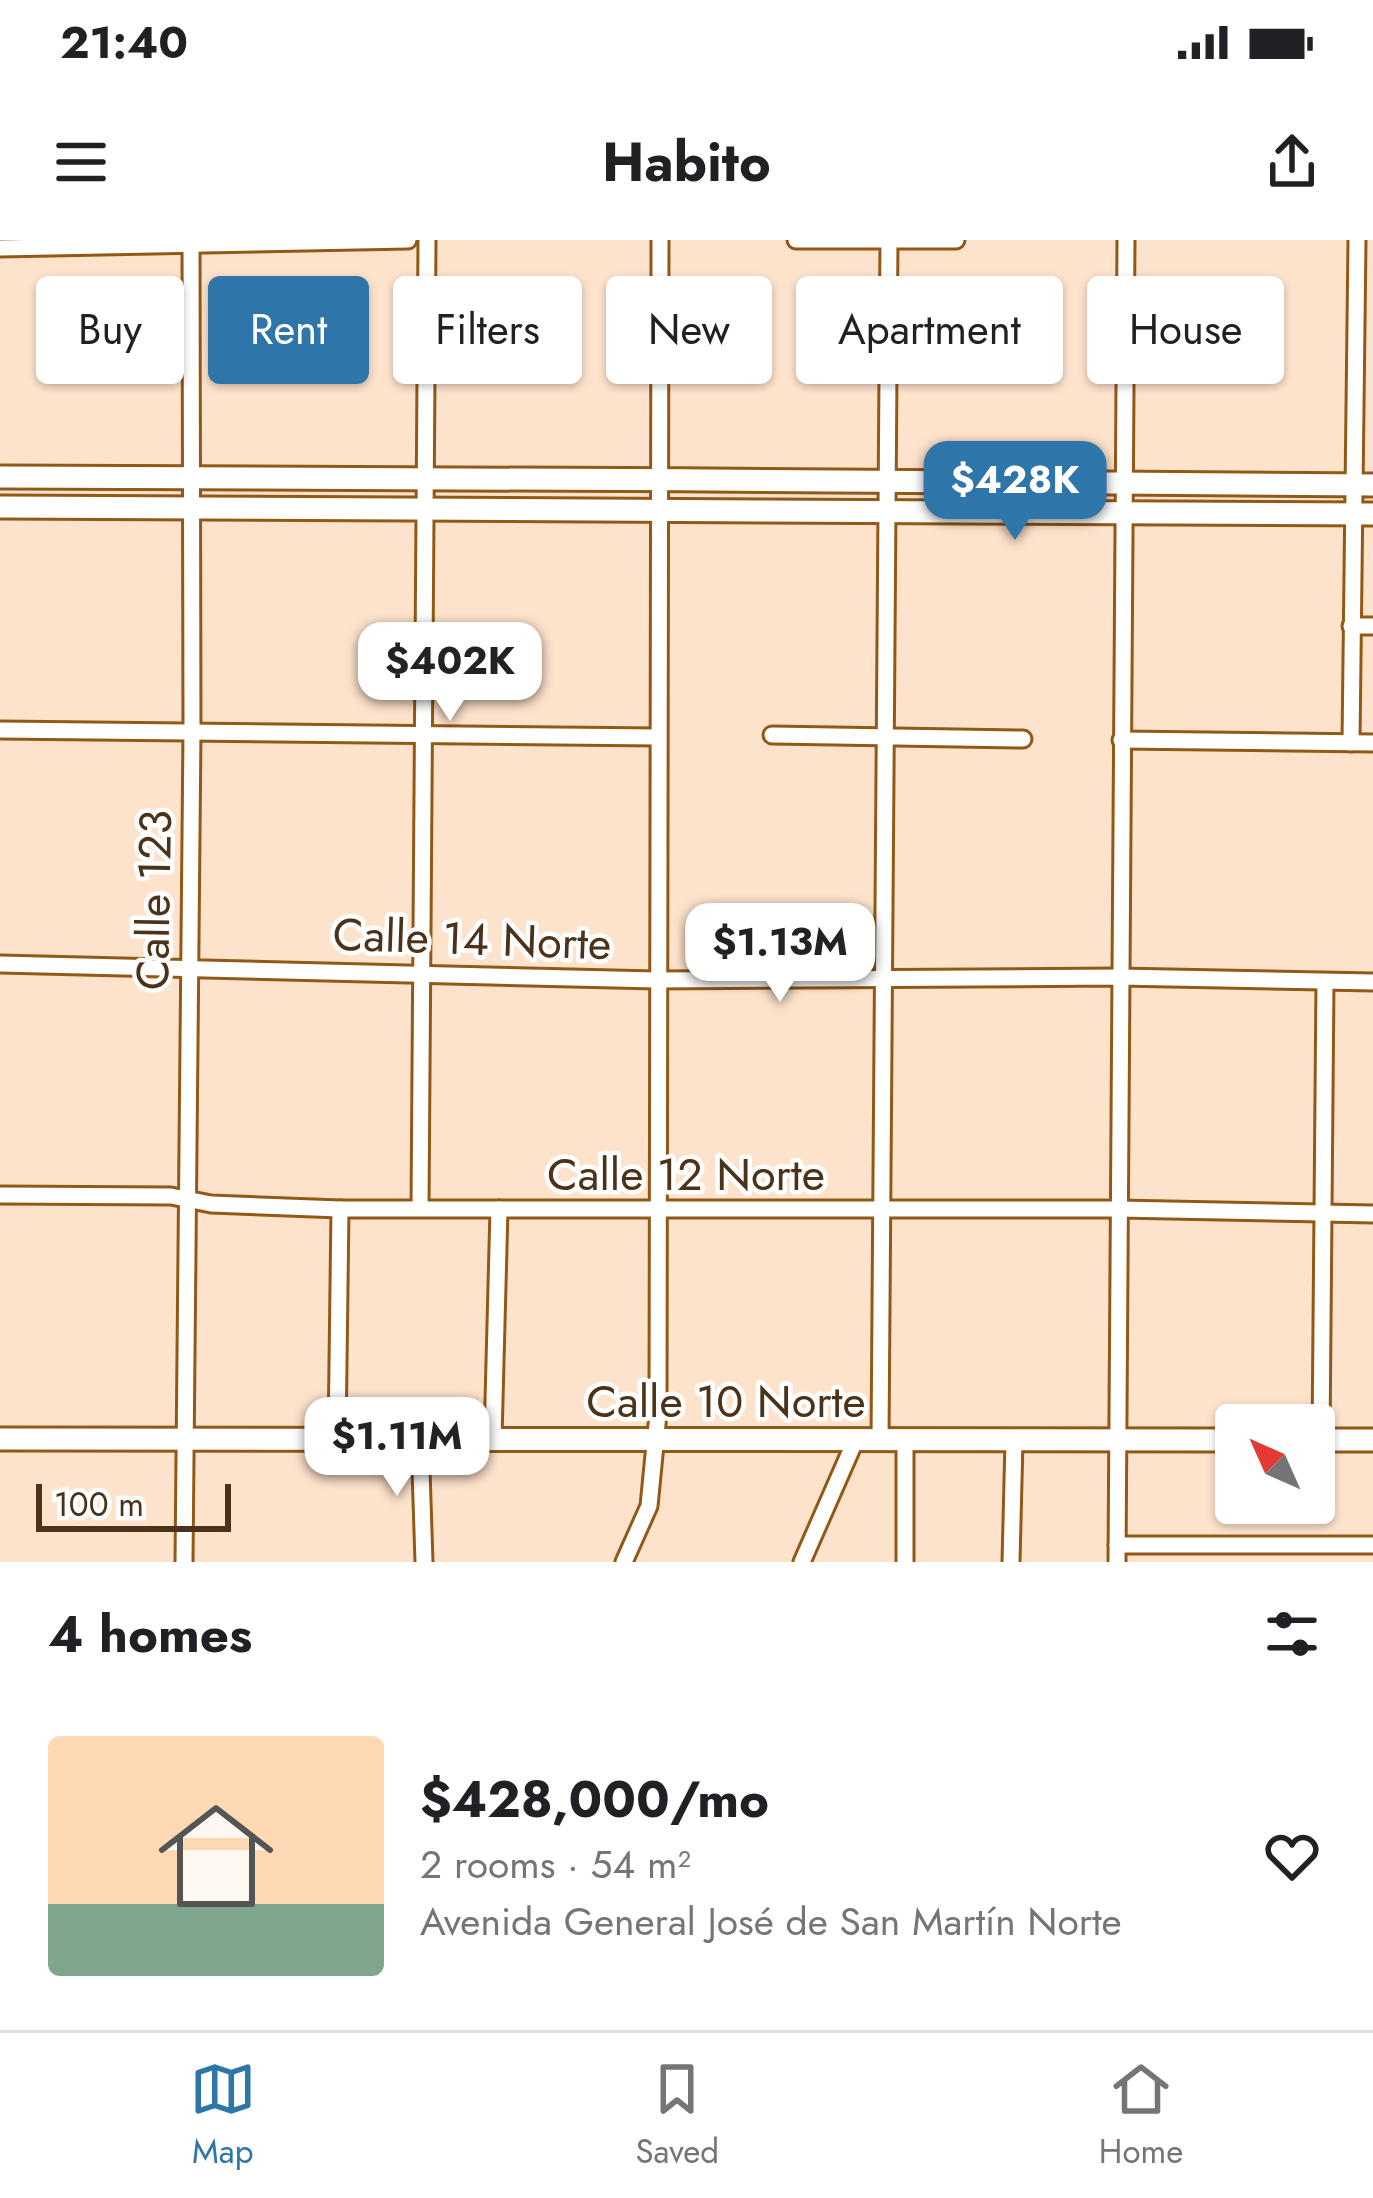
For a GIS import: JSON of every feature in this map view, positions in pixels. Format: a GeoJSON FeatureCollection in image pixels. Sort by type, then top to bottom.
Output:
{"type":"FeatureCollection","features":[{"type":"Feature","properties":{"kind":"main road"},"geometry":{"type":"LineString","coordinates":[[0,477],[1363,484]]}},
{"type":"Feature","properties":{"kind":"main road"},"geometry":{"type":"LineString","coordinates":[[0,507],[1363,514]]}},
{"type":"Feature","properties":{"kind":"main road","name":"Calle 10 Norte"},"geometry":{"type":"LineString","coordinates":[[0,1439],[1215,1440]]}},
{"type":"Feature","properties":{"kind":"main road"},"geometry":{"type":"LineString","coordinates":[[1335,1440],[1373,1440]]}},
{"type":"Feature","properties":{"kind":"street"},"geometry":{"type":"LineString","coordinates":[[0,248],[408,240]]}},
{"type":"Feature","properties":{"kind":"street"},"geometry":{"type":"LineString","coordinates":[[420,1208],[427,240]]}},
{"type":"Feature","properties":{"kind":"street"},"geometry":{"type":"LineString","coordinates":[[624,1562],[650,1506],[658,1414],[660,240]]}},
{"type":"Feature","properties":{"kind":"street"},"geometry":{"type":"LineString","coordinates":[[796,240],[956,240]]}},
{"type":"Feature","properties":{"kind":"street"},"geometry":{"type":"LineString","coordinates":[[880,1441],[889,240]]}},
{"type":"Feature","properties":{"kind":"street"},"geometry":{"type":"LineString","coordinates":[[1126,240],[1117,1554],[1373,1545]]}},
{"type":"Feature","properties":{"kind":"street"},"geometry":{"type":"LineString","coordinates":[[1351,743],[1352,626],[1363,514],[1357,240]]}},
{"type":"Feature","properties":{"kind":"street","name":"Calle 123"},"geometry":{"type":"LineString","coordinates":[[184,1562],[192,732],[191,241]]}},
{"type":"Feature","properties":{"kind":"street"},"geometry":{"type":"LineString","coordinates":[[1352,626],[1373,626]]}},
{"type":"Feature","properties":{"kind":"street"},"geometry":{"type":"LineString","coordinates":[[0,730],[658,737]]}},
{"type":"Feature","properties":{"kind":"street"},"geometry":{"type":"LineString","coordinates":[[772,734],[1023,739]]}},
{"type":"Feature","properties":{"kind":"street"},"geometry":{"type":"LineString","coordinates":[[1121,740],[1373,743]]}},
{"type":"Feature","properties":{"kind":"street","name":"Calle 14 Norte"},"geometry":{"type":"LineString","coordinates":[[0,964],[656,980],[1119,977],[1373,982]]}},
{"type":"Feature","properties":{"kind":"street"},"geometry":{"type":"LineString","coordinates":[[1319,1404],[1325,982]]}},
{"type":"Feature","properties":{"kind":"street","name":"Calle 12 Norte"},"geometry":{"type":"LineString","coordinates":[[0,1196],[171,1196],[340,1209],[1118,1209],[1373,1214]]}},
{"type":"Feature","properties":{"kind":"street"},"geometry":{"type":"LineString","coordinates":[[337,1441],[340,1209]]}},
{"type":"Feature","properties":{"kind":"street"},"geometry":{"type":"LineString","coordinates":[[493,1439],[499,1209]]}},
{"type":"Feature","properties":{"kind":"street"},"geometry":{"type":"LineString","coordinates":[[420,1439],[424,1562]]}},
{"type":"Feature","properties":{"kind":"street"},"geometry":{"type":"LineString","coordinates":[[802,1562],[855,1441]]}},
{"type":"Feature","properties":{"kind":"street"},"geometry":{"type":"LineString","coordinates":[[904,1441],[905,1562]]}},
{"type":"Feature","properties":{"kind":"street"},"geometry":{"type":"LineString","coordinates":[[1011,1562],[1014,1441]]}}]}
